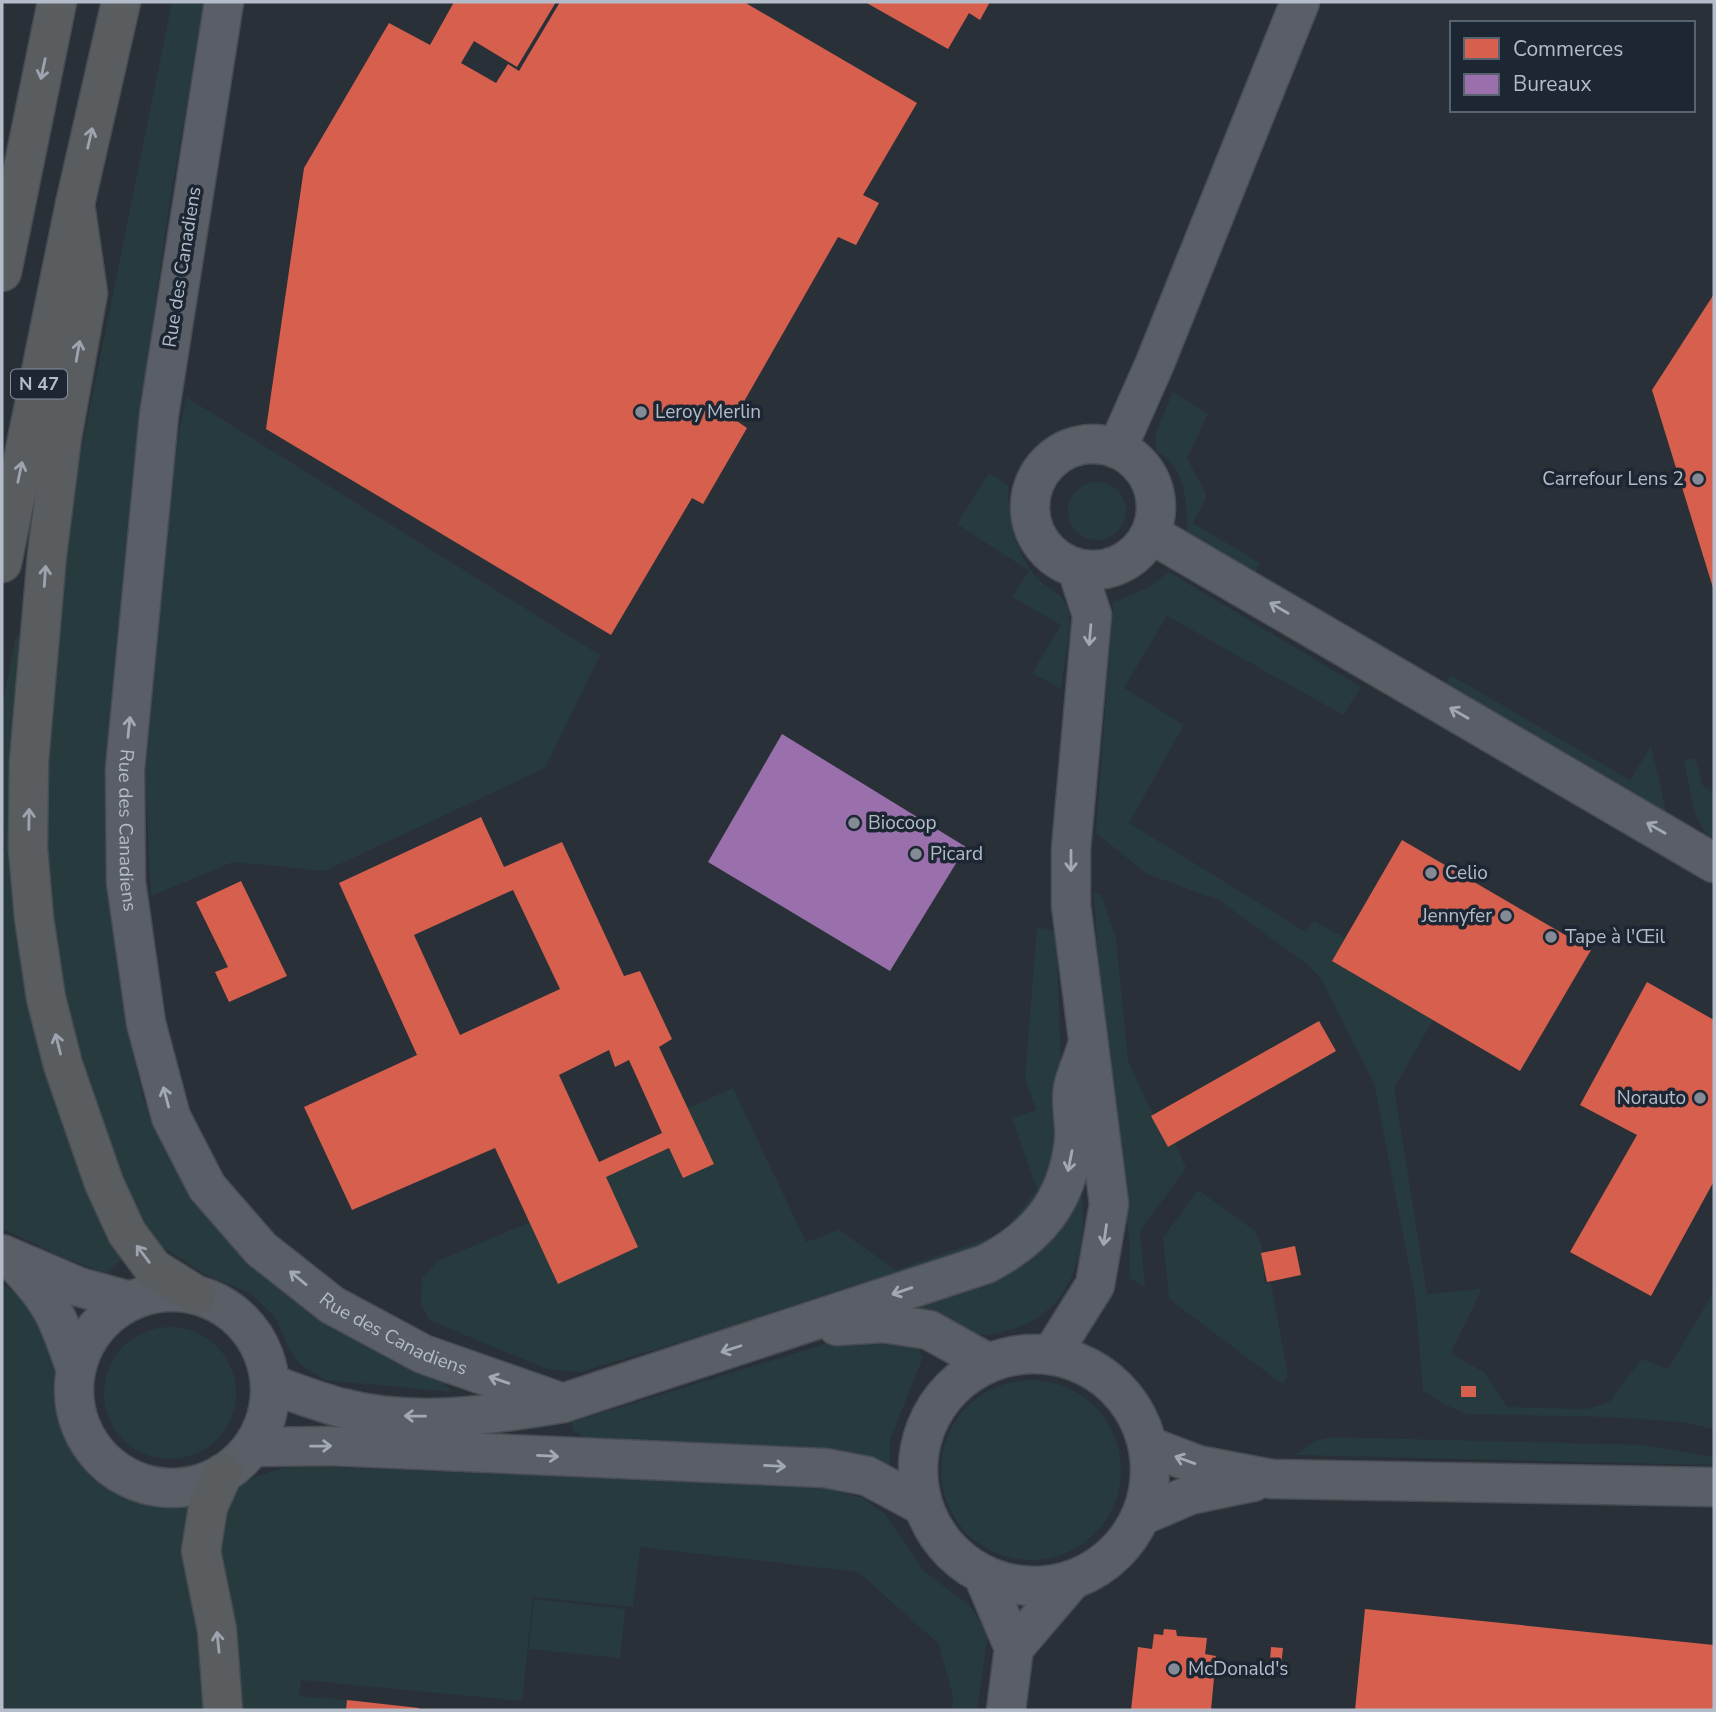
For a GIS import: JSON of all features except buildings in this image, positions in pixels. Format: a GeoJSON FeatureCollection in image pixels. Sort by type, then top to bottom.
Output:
{"type":"FeatureCollection","features":[{"type":"Feature","properties":{"kind":"highway"},"geometry":{"type":"LineString","coordinates":[[2,272],[57,2]]}},
{"type":"Feature","properties":{"kind":"highway","name":"N 47"},"geometry":{"type":"LineString","coordinates":[[2,563],[75,204],[121,2]]}},
{"type":"Feature","properties":{"kind":"highway"},"geometry":{"type":"LineString","coordinates":[[2,180],[26,150]]}},
{"type":"Feature","properties":{"kind":"highway"},"geometry":{"type":"LineString","coordinates":[[75,204],[88,293],[62,437],[47,555],[29,761],[28,849],[34,918],[46,998],[63,1065],[103,1183],[127,1233],[153,1268],[196,1295]]}},
{"type":"Feature","properties":{"kind":"highway"},"geometry":{"type":"LineString","coordinates":[[223,1473],[208,1507],[201,1551],[217,1630],[223,1710]]}},
{"type":"Feature","properties":{"kind":"street","name":"Rue des Canadiens"},"geometry":{"type":"LineString","coordinates":[[224,2],[159,415],[125,769],[126,882],[146,1023],[172,1117],[207,1187],[261,1249],[332,1305],[423,1354],[563,1403]]}},
{"type":"Feature","properties":{"kind":"street"},"geometry":{"type":"LineString","coordinates":[[1116,449],[1155,363],[1300,2]]}},
{"type":"Feature","properties":{"kind":"street"},"geometry":{"type":"LineString","coordinates":[[1097,444],[1116,449],[1134,459],[1148,475],[1156,494],[1157,514],[1151,534],[1138,552],[1120,565],[1099,571],[1077,569],[1058,560],[1042,544],[1032,525],[1030,503],[1035,482],[1045,466],[1060,453],[1078,446],[1097,444]]}},
{"type":"Feature","properties":{"kind":"street"},"geometry":{"type":"LineString","coordinates":[[1151,534],[1714,863]]}},
{"type":"Feature","properties":{"kind":"street"},"geometry":{"type":"LineString","coordinates":[[1051,1355],[1095,1285],[1109,1204],[1071,905],[1071,849],[1092,615],[1077,569]]}},
{"type":"Feature","properties":{"kind":"street"},"geometry":{"type":"LineString","coordinates":[[270,1384],[344,1409],[409,1417],[490,1415],[563,1403],[986,1264],[1015,1249],[1035,1230],[1055,1205],[1066,1183],[1074,1141],[1073,1088],[1087,1046]]}},
{"type":"Feature","properties":{"kind":"street"},"geometry":{"type":"LineString","coordinates":[[6,1256],[79,1287],[130,1301]]}},
{"type":"Feature","properties":{"kind":"street"},"geometry":{"type":"LineString","coordinates":[[6,1256],[44,1293],[59,1320],[76,1370]]}},
{"type":"Feature","properties":{"kind":"street"},"geometry":{"type":"LineString","coordinates":[[163,1293],[196,1295],[224,1307],[247,1327],[263,1353],[270,1384],[267,1417],[252,1447],[223,1473],[209,1481],[179,1488],[149,1486],[121,1474],[98,1455],[82,1429],[74,1400],[76,1370],[86,1342],[105,1318],[130,1301],[163,1293]]}},
{"type":"Feature","properties":{"kind":"street"},"geometry":{"type":"LineString","coordinates":[[796,1328],[883,1323],[929,1330],[988,1363]]}},
{"type":"Feature","properties":{"kind":"street"},"geometry":{"type":"LineString","coordinates":[[1019,1355],[1051,1355],[1084,1365],[1114,1385],[1135,1413],[1148,1446],[1150,1482],[1141,1516],[1124,1544],[1101,1565],[1072,1580],[1042,1586],[1012,1584],[983,1575],[957,1558],[943,1542],[923,1506],[917,1472],[922,1438],[936,1407],[959,1381],[988,1363],[1019,1355]]}},
{"type":"Feature","properties":{"kind":"street"},"geometry":{"type":"LineString","coordinates":[[252,1447],[330,1446],[825,1468],[867,1476],[923,1506]]}},
{"type":"Feature","properties":{"kind":"street"},"geometry":{"type":"LineString","coordinates":[[1148,1446],[1198,1465],[1272,1479],[1714,1487]]}},
{"type":"Feature","properties":{"kind":"street"},"geometry":{"type":"LineString","coordinates":[[1141,1516],[1190,1495],[1272,1479]]}},
{"type":"Feature","properties":{"kind":"street"},"geometry":{"type":"LineString","coordinates":[[983,1575],[1014,1648],[1006,1710]]}},
{"type":"Feature","properties":{"kind":"street"},"geometry":{"type":"LineString","coordinates":[[1014,1648],[1072,1580]]}},
{"type":"Feature","properties":{"kind":"green space"},"geometry":{"type":"Polygon","coordinates":[[[172,2],[205,2],[170,199],[140,412],[127,1026],[143,1098],[158,1133],[202,1203],[431,1367],[452,1392],[325,1380],[301,1365],[289,1349],[275,1317],[250,1293],[204,1274],[155,1242],[119,1196],[50,949],[42,756],[71,502],[172,2]]]}},
{"type":"Feature","properties":{"kind":"green space"},"geometry":{"type":"Polygon","coordinates":[[[1173,392],[1208,414],[1187,458],[1207,496],[1193,523],[1260,563],[1255,574],[1187,534],[1187,510],[1179,476],[1166,458],[1156,451],[1156,432],[1173,392]]]}},
{"type":"Feature","properties":{"kind":"green space"},"geometry":{"type":"Polygon","coordinates":[[[186,397],[600,655],[545,768],[325,871],[233,862],[151,896],[145,774],[167,494],[186,397]]]}},
{"type":"Feature","properties":{"kind":"green space"},"geometry":{"type":"Polygon","coordinates":[[[989,473],[1008,485],[1014,534],[1029,568],[1061,597],[1069,613],[1061,689],[1032,673],[1061,625],[1012,597],[1029,571],[957,524],[989,473]]]}},
{"type":"Feature","properties":{"kind":"green space"},"geometry":{"type":"Polygon","coordinates":[[[1097,482],[1108,484],[1121,495],[1126,511],[1124,522],[1113,535],[1097,540],[1086,538],[1073,527],[1068,511],[1070,500],[1081,487],[1097,482]]]}},
{"type":"Feature","properties":{"kind":"green space"},"geometry":{"type":"Polygon","coordinates":[[[1169,572],[1361,687],[1343,715],[1167,616],[1124,688],[1184,725],[1129,823],[1306,932],[1314,921],[1345,938],[1332,961],[1433,1020],[1394,1088],[1427,1294],[1482,1289],[1451,1353],[1485,1373],[1507,1407],[1587,1409],[1609,1402],[1642,1359],[1668,1369],[1714,1291],[1714,1429],[1682,1422],[1609,1417],[1466,1414],[1443,1404],[1423,1390],[1415,1296],[1374,1083],[1321,979],[1308,965],[1219,900],[1147,874],[1096,833],[1113,603],[1149,587],[1169,572]]]}},
{"type":"Feature","properties":{"kind":"green space"},"geometry":{"type":"Polygon","coordinates":[[[16,636],[22,640],[12,781],[108,1232],[122,1259],[105,1273],[61,1257],[2,1228],[2,707],[16,636]]]}},
{"type":"Feature","properties":{"kind":"green space"},"geometry":{"type":"Polygon","coordinates":[[[1451,675],[1630,780],[1651,746],[1667,815],[1445,685],[1451,675]]]}},
{"type":"Feature","properties":{"kind":"green space"},"geometry":{"type":"Polygon","coordinates":[[[1695,758],[1703,786],[1714,793],[1714,839],[1701,825],[1693,804],[1684,761],[1695,758]]]}},
{"type":"Feature","properties":{"kind":"green space"},"geometry":{"type":"Polygon","coordinates":[[[1094,892],[1101,894],[1116,939],[1128,1061],[1168,1147],[1175,1143],[1186,1168],[1140,1231],[1145,1287],[1129,1278],[1130,1245],[1104,1053],[1094,892]]]}},
{"type":"Feature","properties":{"kind":"green space"},"geometry":{"type":"Polygon","coordinates":[[[1037,927],[1056,931],[1061,1067],[1052,1175],[1037,1205],[977,1254],[580,1372],[547,1369],[429,1320],[421,1304],[422,1278],[438,1261],[530,1222],[638,1247],[606,1177],[669,1148],[683,1178],[713,1164],[688,1108],[733,1088],[806,1242],[839,1230],[896,1270],[1002,1233],[1037,1190],[1012,1118],[1036,1110],[1025,1079],[1037,927]]]}},
{"type":"Feature","properties":{"kind":"green space"},"geometry":{"type":"Polygon","coordinates":[[[1198,1190],[1255,1231],[1261,1244],[1265,1284],[1271,1283],[1288,1376],[1282,1384],[1169,1299],[1163,1238],[1198,1190]]]}},
{"type":"Feature","properties":{"kind":"green space"},"geometry":{"type":"Polygon","coordinates":[[[1073,1196],[1082,1197],[1082,1238],[1078,1258],[1072,1277],[1049,1309],[1033,1321],[986,1335],[960,1330],[919,1313],[918,1302],[991,1279],[1031,1258],[1061,1222],[1073,1196]]]}},
{"type":"Feature","properties":{"kind":"green space"},"geometry":{"type":"Polygon","coordinates":[[[2,1284],[31,1310],[52,1347],[58,1371],[64,1432],[77,1455],[109,1485],[130,1497],[166,1505],[192,1505],[210,1710],[2,1710],[2,1284]]]}},
{"type":"Feature","properties":{"kind":"green space"},"geometry":{"type":"Polygon","coordinates":[[[170,1327],[195,1332],[217,1346],[231,1368],[236,1393],[231,1418],[217,1440],[195,1454],[170,1459],[145,1454],[123,1440],[109,1418],[104,1393],[109,1368],[123,1346],[145,1332],[170,1327]]]}},
{"type":"Feature","properties":{"kind":"green space"},"geometry":{"type":"Polygon","coordinates":[[[866,1335],[917,1347],[923,1357],[890,1440],[890,1466],[885,1470],[590,1441],[573,1430],[572,1422],[838,1340],[866,1335]]]}},
{"type":"Feature","properties":{"kind":"green space"},"geometry":{"type":"Polygon","coordinates":[[[1031,1380],[1065,1387],[1095,1406],[1114,1436],[1121,1470],[1114,1504],[1095,1534],[1065,1553],[1031,1560],[997,1553],[967,1534],[948,1504],[941,1470],[948,1436],[967,1406],[997,1387],[1031,1380]]]}},
{"type":"Feature","properties":{"kind":"green space"},"geometry":{"type":"Polygon","coordinates":[[[1331,1437],[1643,1445],[1714,1457],[1714,1465],[1295,1455],[1315,1441],[1331,1437]]]}},
{"type":"Feature","properties":{"kind":"green space"},"geometry":{"type":"Polygon","coordinates":[[[294,1466],[820,1487],[862,1498],[885,1514],[925,1572],[970,1606],[988,1633],[977,1710],[952,1710],[953,1697],[939,1644],[858,1572],[640,1547],[633,1607],[533,1597],[522,1701],[301,1680],[299,1696],[347,1700],[346,1710],[231,1710],[216,1604],[216,1523],[223,1502],[235,1488],[265,1474],[294,1466]]]}},
{"type":"Feature","properties":{"kind":"green space"},"geometry":{"type":"Polygon","coordinates":[[[534,1599],[625,1609],[620,1658],[529,1649],[534,1599]]]}},
{"type":"Feature","properties":{"kind":"place","name":"Leroy Merlin"},"geometry":{"type":"Point","coordinates":[641,412]}},
{"type":"Feature","properties":{"kind":"place","name":"Carrefour Lens 2"},"geometry":{"type":"Point","coordinates":[1698,479]}},
{"type":"Feature","properties":{"kind":"place","name":"Biocoop"},"geometry":{"type":"Point","coordinates":[854,823]}},
{"type":"Feature","properties":{"kind":"place","name":"Picard"},"geometry":{"type":"Point","coordinates":[916,854]}},
{"type":"Feature","properties":{"kind":"place","name":"Celio"},"geometry":{"type":"Point","coordinates":[1431,873]}},
{"type":"Feature","properties":{"kind":"place","name":"Jennyfer"},"geometry":{"type":"Point","coordinates":[1506,916]}},
{"type":"Feature","properties":{"kind":"place","name":"Tape à l'Œil"},"geometry":{"type":"Point","coordinates":[1551,937]}},
{"type":"Feature","properties":{"kind":"place","name":"Norauto"},"geometry":{"type":"Point","coordinates":[1700,1098]}},
{"type":"Feature","properties":{"kind":"place","name":"McDonald's"},"geometry":{"type":"Point","coordinates":[1174,1669]}}]}
